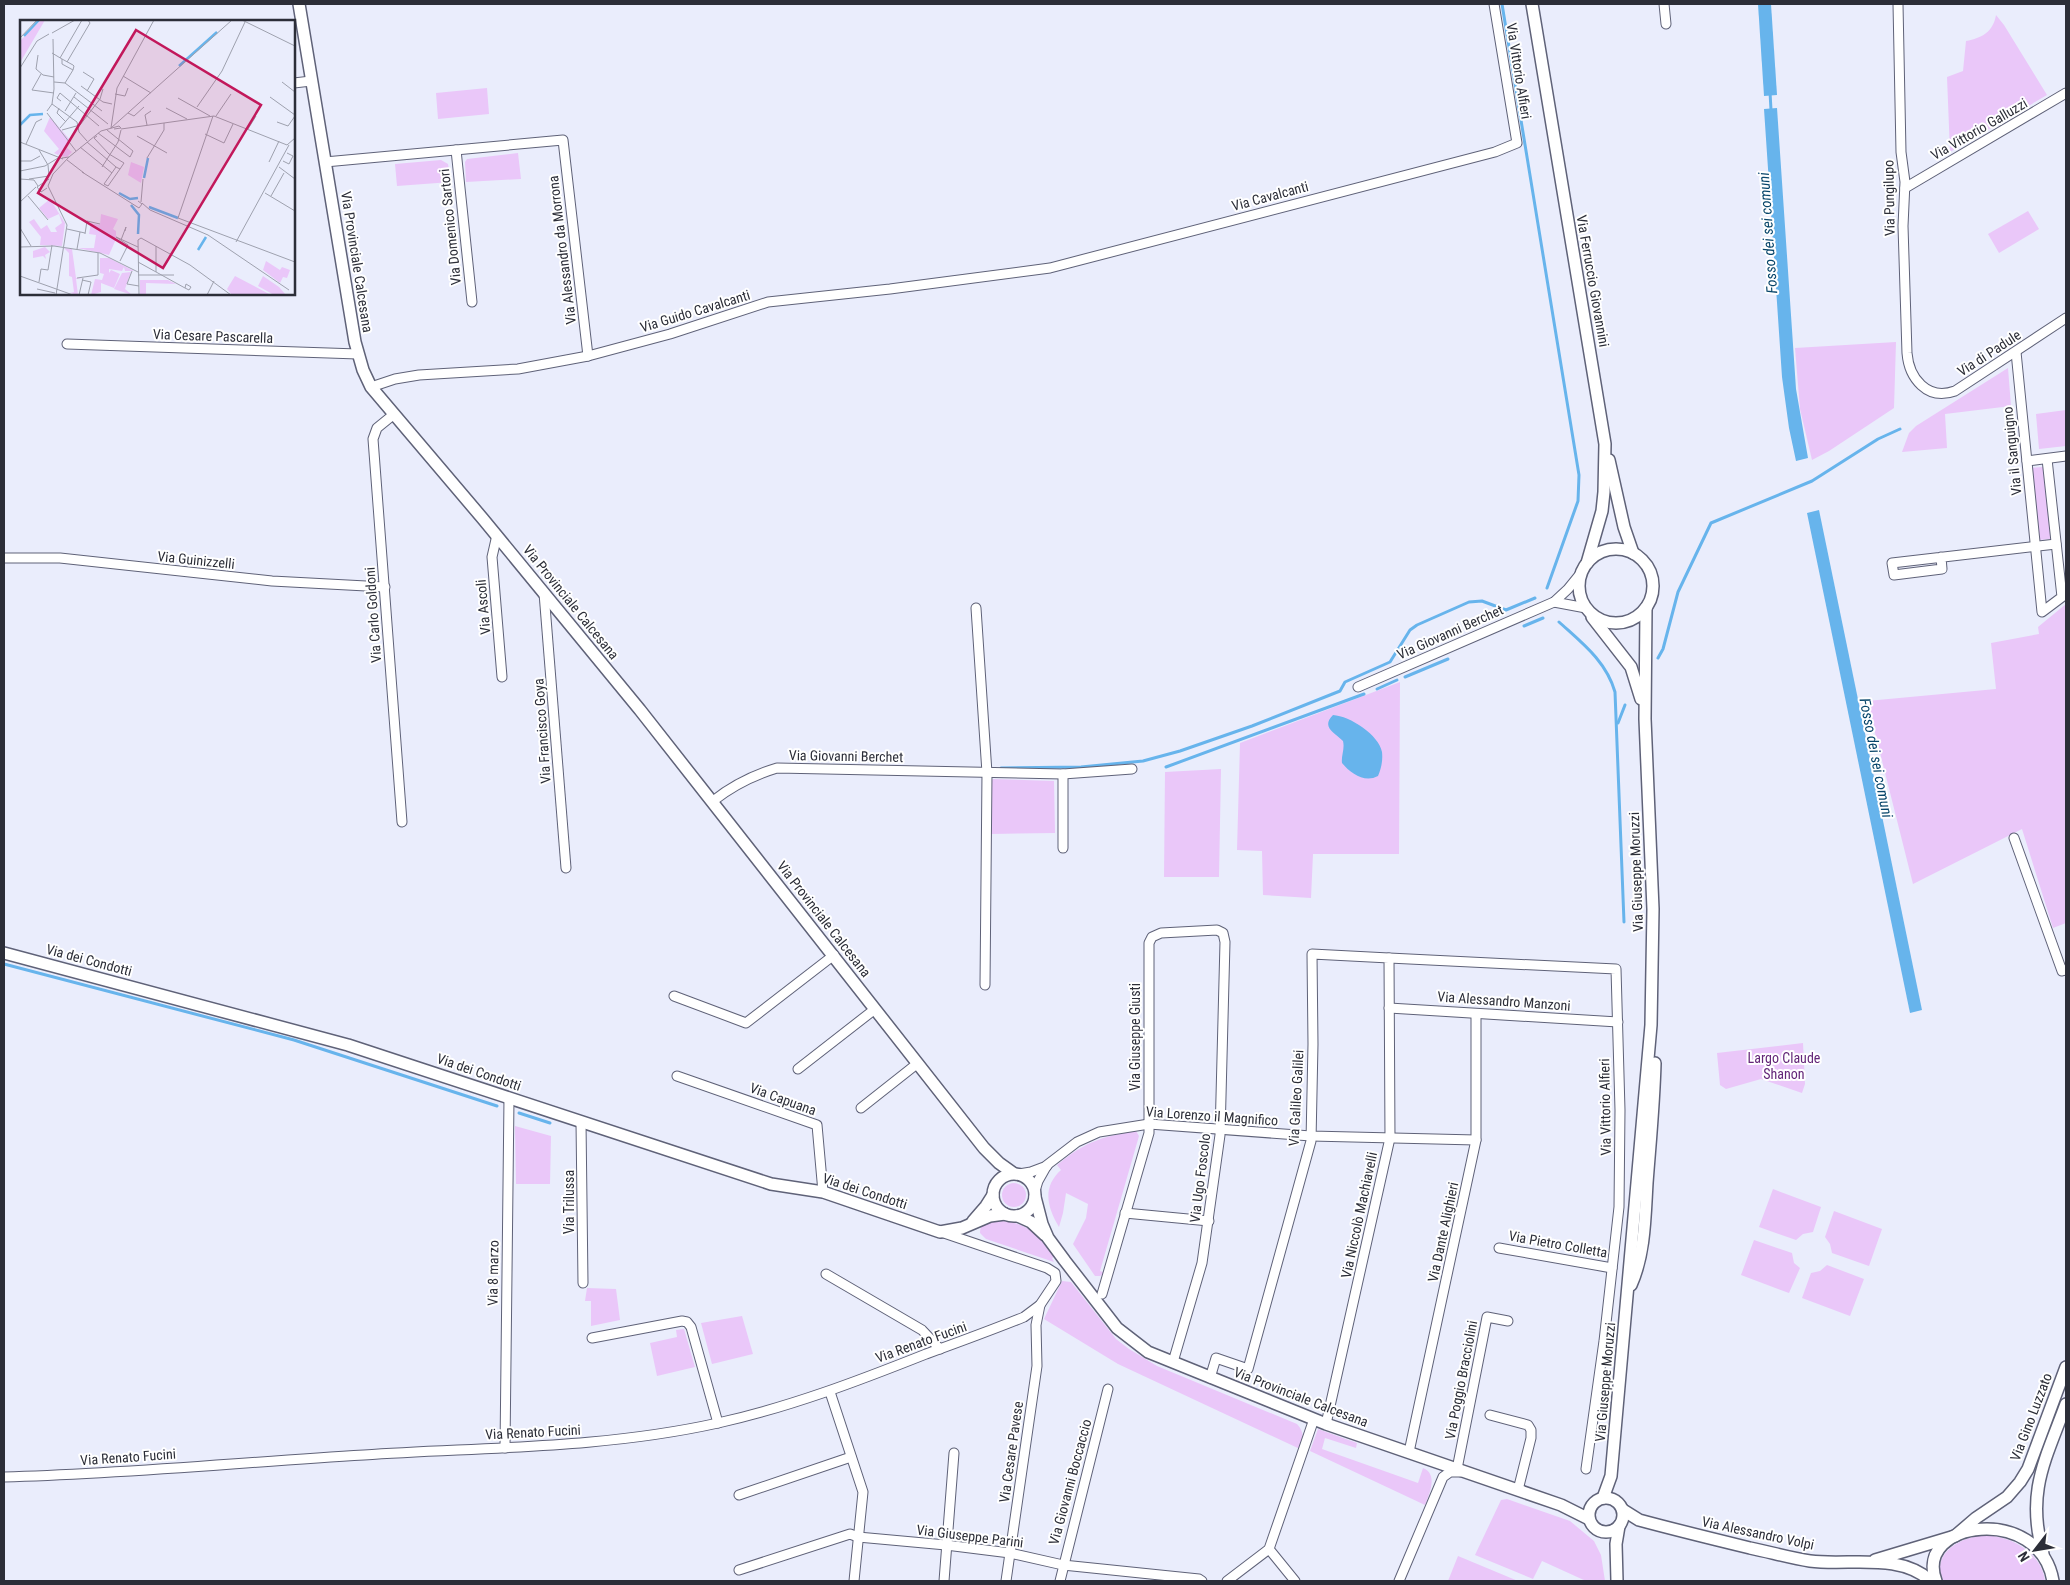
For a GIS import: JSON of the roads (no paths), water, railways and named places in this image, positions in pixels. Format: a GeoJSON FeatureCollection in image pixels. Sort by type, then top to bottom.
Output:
{"type":"FeatureCollection","features":[{"type":"Feature","properties":{"kind":"main road","name":"Via Provinciale Calcesana"},"geometry":{"type":"LineString","coordinates":[[299,4],[358,354],[363,370],[372,387],[393,415],[544,592],[713,801],[984,1148],[999,1163],[1016,1174]]}},
{"type":"Feature","properties":{"kind":"main road","name":"Via Ferruccio Giovannini"},"geometry":{"type":"LineString","coordinates":[[1532,4],[1605,444],[1602,512],[1584,568]]}},
{"type":"Feature","properties":{"kind":"main road"},"geometry":{"type":"LineString","coordinates":[[1605,444],[1624,527],[1632,553]]}},
{"type":"Feature","properties":{"kind":"main road"},"geometry":{"type":"LineString","coordinates":[[1618,549],[1632,553],[1645,563],[1652,577],[1653,592],[1646,608],[1633,620],[1618,624],[1600,620],[1587,610],[1579,590],[1584,568],[1598,553],[1618,549]]}},
{"type":"Feature","properties":{"kind":"main road","name":"Via Giuseppe Moruzzi"},"geometry":{"type":"LineString","coordinates":[[1619,1505],[1612,1476],[1629,1292],[1639,1263],[1646,1197],[1655,1061],[1651,1025],[1653,909],[1645,718],[1646,608]]}},
{"type":"Feature","properties":{"kind":"main road","name":"Via Giuseppe Moruzzi"},"geometry":{"type":"LineString","coordinates":[[1587,610],[1631,667],[1640,693],[1645,718]]}},
{"type":"Feature","properties":{"kind":"main road","name":"Via dei Condotti"},"geometry":{"type":"LineString","coordinates":[[4,953],[348,1045],[771,1184],[823,1192],[940,1232]]}},
{"type":"Feature","properties":{"kind":"main road","name":"Via Provinciale Calcesana"},"geometry":{"type":"LineString","coordinates":[[984,1148],[995,1170],[995,1189]]}},
{"type":"Feature","properties":{"kind":"main road"},"geometry":{"type":"LineString","coordinates":[[940,1232],[969,1225],[990,1216],[1005,1214],[1018,1216],[1032,1207],[1035,1194],[1030,1180],[1016,1174],[1007,1174],[995,1189],[983,1211],[969,1225]]}},
{"type":"Feature","properties":{"kind":"main road"},"geometry":{"type":"LineString","coordinates":[[995,1189],[996,1206],[1005,1214]]}},
{"type":"Feature","properties":{"kind":"main road","name":"Via Provinciale Calcesana"},"geometry":{"type":"LineString","coordinates":[[1035,1194],[1039,1216],[1048,1238]]}},
{"type":"Feature","properties":{"kind":"main road","name":"Via Provinciale Calcesana"},"geometry":{"type":"LineString","coordinates":[[1018,1216],[1030,1222],[1048,1238],[1117,1328],[1142,1348],[1210,1378],[1326,1424],[1561,1505],[1589,1519]]}},
{"type":"Feature","properties":{"kind":"main road","name":"Via Gino Luzzato"},"geometry":{"type":"LineString","coordinates":[[1936,1581],[1932,1569],[1934,1558],[1943,1546],[1976,1518],[2007,1497],[2024,1478],[2066,1367]]}},
{"type":"Feature","properties":{"kind":"main road","name":"Via Gino Luzzato"},"geometry":{"type":"LineString","coordinates":[[2047,1563],[2036,1518],[2038,1484],[2066,1404]]}},
{"type":"Feature","properties":{"kind":"main road","name":"Via Giuseppe Moruzzi"},"geometry":{"type":"LineString","coordinates":[[1599,1500],[1612,1476]]}},
{"type":"Feature","properties":{"kind":"main road"},"geometry":{"type":"LineString","coordinates":[[1599,1500],[1589,1510],[1589,1519],[1594,1528],[1603,1532],[1612,1531],[1620,1525]]}},
{"type":"Feature","properties":{"kind":"main road"},"geometry":{"type":"LineString","coordinates":[[1561,1505],[1599,1500],[1619,1505],[1623,1516],[1616,1544],[1617,1581]]}},
{"type":"Feature","properties":{"kind":"main road","name":"Via Alessandro Volpi"},"geometry":{"type":"LineString","coordinates":[[1619,1505],[1639,1520],[1810,1561],[1872,1561],[1909,1568],[1931,1581]]}},
{"type":"Feature","properties":{"kind":"main road","name":"Via Alessandro Volpi"},"geometry":{"type":"LineString","coordinates":[[1620,1525],[1639,1520]]}},
{"type":"Feature","properties":{"kind":"main road","name":"Via Alessandro Volpi"},"geometry":{"type":"LineString","coordinates":[[1872,1561],[1979,1529],[2003,1529],[2025,1540],[2047,1563]]}},
{"type":"Feature","properties":{"kind":"main road"},"geometry":{"type":"LineString","coordinates":[[1603,1532],[1616,1563]]}},
{"type":"Feature","properties":{"kind":"main road"},"geometry":{"type":"LineString","coordinates":[[2047,1563],[2055,1581]]}},
{"type":"Feature","properties":{"kind":"street","name":"Via Vittorio Alfieri"},"geometry":{"type":"LineString","coordinates":[[1494,4],[1517,143]]}},
{"type":"Feature","properties":{"kind":"street"},"geometry":{"type":"LineString","coordinates":[[1664,4],[1666,24]]}},
{"type":"Feature","properties":{"kind":"street","name":"Via Pungilupo"},"geometry":{"type":"LineString","coordinates":[[1898,4],[1902,160],[1905,188],[1903,226],[1906,353],[1911,372],[1922,387]]}},
{"type":"Feature","properties":{"kind":"street"},"geometry":{"type":"LineString","coordinates":[[295,83],[311,81]]}},
{"type":"Feature","properties":{"kind":"street","name":"Via Vittorio Galluzzi"},"geometry":{"type":"LineString","coordinates":[[1905,188],[2066,93]]}},
{"type":"Feature","properties":{"kind":"street","name":"Via Domenico Sartori"},"geometry":{"type":"LineString","coordinates":[[326,162],[563,140]]}},
{"type":"Feature","properties":{"kind":"street","name":"Via Alessandro da Morrona"},"geometry":{"type":"LineString","coordinates":[[563,140],[588,356]]}},
{"type":"Feature","properties":{"kind":"street","name":"Via Cavalcanti"},"geometry":{"type":"LineString","coordinates":[[1028,271],[1180,235],[1280,207],[1495,152],[1517,143]]}},
{"type":"Feature","properties":{"kind":"street","name":"Via Domenico Sartori"},"geometry":{"type":"LineString","coordinates":[[456,150],[472,302]]}},
{"type":"Feature","properties":{"kind":"street","name":"Via Guido Cavalcanti"},"geometry":{"type":"LineString","coordinates":[[372,387],[395,379],[419,375],[518,368],[588,356],[670,334],[768,302],[1028,271]]}},
{"type":"Feature","properties":{"kind":"street","name":"Via di Padule"},"geometry":{"type":"LineString","coordinates":[[1922,387],[1940,393],[1955,391],[2066,318]]}},
{"type":"Feature","properties":{"kind":"street","name":"Via Cesare Pascarella"},"geometry":{"type":"LineString","coordinates":[[67,344],[358,354]]}},
{"type":"Feature","properties":{"kind":"street","name":"Via il Sanguigno"},"geometry":{"type":"LineString","coordinates":[[2016,352],[2042,612],[2062,597],[2047,459]]}},
{"type":"Feature","properties":{"kind":"street","name":"Via Carlo Goldoni"},"geometry":{"type":"LineString","coordinates":[[393,415],[377,428],[373,439],[402,822]]}},
{"type":"Feature","properties":{"kind":"street"},"geometry":{"type":"LineString","coordinates":[[2027,461],[2066,456]]}},
{"type":"Feature","properties":{"kind":"street","name":"Via Ascoli"},"geometry":{"type":"LineString","coordinates":[[497,535],[492,557],[502,677]]}},
{"type":"Feature","properties":{"kind":"street"},"geometry":{"type":"LineString","coordinates":[[1941,557],[1942,570],[1894,575],[1892,563],[1941,557],[2035,547],[2056,544]]}},
{"type":"Feature","properties":{"kind":"street","name":"Via Guinizzelli"},"geometry":{"type":"LineString","coordinates":[[4,558],[60,558],[272,581],[385,587]]}},
{"type":"Feature","properties":{"kind":"street","name":"Via Giovanni Berchet"},"geometry":{"type":"LineString","coordinates":[[1358,687],[1554,602],[1568,589],[1584,568]]}},
{"type":"Feature","properties":{"kind":"street","name":"Via Francisco Goya"},"geometry":{"type":"LineString","coordinates":[[544,592],[566,868]]}},
{"type":"Feature","properties":{"kind":"street"},"geometry":{"type":"LineString","coordinates":[[1554,602],[1587,610]]}},
{"type":"Feature","properties":{"kind":"street"},"geometry":{"type":"LineString","coordinates":[[976,608],[987,774],[985,985]]}},
{"type":"Feature","properties":{"kind":"street","name":"Via Giovanni Berchet"},"geometry":{"type":"LineString","coordinates":[[713,801],[732,787],[756,775],[777,768],[987,774],[1063,774],[1132,769]]}},
{"type":"Feature","properties":{"kind":"street"},"geometry":{"type":"LineString","coordinates":[[1063,774],[1063,848]]}},
{"type":"Feature","properties":{"kind":"street"},"geometry":{"type":"LineString","coordinates":[[2014,838],[2062,971],[2066,970]]}},
{"type":"Feature","properties":{"kind":"street","name":"Via Giuseppe Giusti"},"geometry":{"type":"LineString","coordinates":[[1102,1294],[1149,1133],[1150,940],[1154,935],[1161,933],[1217,930],[1223,934]]}},
{"type":"Feature","properties":{"kind":"street","name":"Via Ugo Foscolo"},"geometry":{"type":"LineString","coordinates":[[1173,1362],[1202,1263],[1220,1129],[1225,942],[1223,934]]}},
{"type":"Feature","properties":{"kind":"street","name":"Via Galileo Galilei"},"geometry":{"type":"LineString","coordinates":[[1210,1378],[1216,1358],[1248,1369],[1311,1136],[1312,954],[1389,958]]}},
{"type":"Feature","properties":{"kind":"street"},"geometry":{"type":"LineString","coordinates":[[674,996],[746,1023],[834,956]]}},
{"type":"Feature","properties":{"kind":"street"},"geometry":{"type":"LineString","coordinates":[[1389,958],[1389,1008]]}},
{"type":"Feature","properties":{"kind":"street","name":"Via Vittorio Alfieri"},"geometry":{"type":"LineString","coordinates":[[1389,958],[1616,969],[1620,1190],[1598,1390],[1586,1469]]}},
{"type":"Feature","properties":{"kind":"street","name":"Via Alessandro Manzoni"},"geometry":{"type":"LineString","coordinates":[[1389,1008],[1618,1022]]}},
{"type":"Feature","properties":{"kind":"street","name":"Via Niccolò Machiavelli"},"geometry":{"type":"LineString","coordinates":[[1326,1424],[1390,1138],[1389,1008]]}},
{"type":"Feature","properties":{"kind":"street"},"geometry":{"type":"LineString","coordinates":[[798,1069],[875,1009]]}},
{"type":"Feature","properties":{"kind":"street","name":"Via Dante Alighieri"},"geometry":{"type":"LineString","coordinates":[[1409,1452],[1476,1140],[1476,1014]]}},
{"type":"Feature","properties":{"kind":"street"},"geometry":{"type":"LineString","coordinates":[[861,1108],[918,1064]]}},
{"type":"Feature","properties":{"kind":"street","name":"Via Capuana"},"geometry":{"type":"LineString","coordinates":[[677,1076],[817,1125],[823,1192]]}},
{"type":"Feature","properties":{"kind":"street","name":"Via 8 marzo"},"geometry":{"type":"LineString","coordinates":[[505,1448],[509,1098]]}},
{"type":"Feature","properties":{"kind":"street","name":"Via Trilussa"},"geometry":{"type":"LineString","coordinates":[[581,1122],[583,1283]]}},
{"type":"Feature","properties":{"kind":"street","name":"Via Lorenzo il Magnifico"},"geometry":{"type":"LineString","coordinates":[[1016,1174],[1026,1174],[1047,1166],[1071,1146],[1088,1136],[1114,1129],[1149,1124],[1311,1136],[1476,1140]]}},
{"type":"Feature","properties":{"kind":"street","name":"Via Lorenzo il Magnifico"},"geometry":{"type":"LineString","coordinates":[[1035,1194],[1038,1181],[1047,1166]]}},
{"type":"Feature","properties":{"kind":"street"},"geometry":{"type":"LineString","coordinates":[[1125,1213],[1209,1221]]}},
{"type":"Feature","properties":{"kind":"street"},"geometry":{"type":"LineString","coordinates":[[969,1225],[971,1235],[976,1244]]}},
{"type":"Feature","properties":{"kind":"street","name":"Via dei Condotti"},"geometry":{"type":"LineString","coordinates":[[940,1232],[1052,1270],[1056,1276],[1053,1285],[1040,1305]]}},
{"type":"Feature","properties":{"kind":"street","name":"Via Pietro Colletta"},"geometry":{"type":"LineString","coordinates":[[1499,1248],[1612,1268]]}},
{"type":"Feature","properties":{"kind":"street"},"geometry":{"type":"LineString","coordinates":[[826,1274],[922,1330],[940,1349]]}},
{"type":"Feature","properties":{"kind":"street","name":"Via Renato Fucini"},"geometry":{"type":"LineString","coordinates":[[4,1477],[126,1472],[366,1455],[608,1442],[653,1436],[718,1423],[830,1392],[1024,1317],[1040,1305]]}},
{"type":"Feature","properties":{"kind":"street","name":"Via Cesare Pavese"},"geometry":{"type":"LineString","coordinates":[[1006,1581],[1037,1366],[1036,1325],[1040,1305]]}},
{"type":"Feature","properties":{"kind":"street"},"geometry":{"type":"LineString","coordinates":[[1024,1317],[1036,1325]]}},
{"type":"Feature","properties":{"kind":"street","name":"Via Poggio Bracciolini"},"geometry":{"type":"LineString","coordinates":[[1463,1470],[1487,1317],[1508,1321]]}},
{"type":"Feature","properties":{"kind":"street"},"geometry":{"type":"LineString","coordinates":[[592,1338],[682,1321],[687,1322],[691,1327],[718,1423]]}},
{"type":"Feature","properties":{"kind":"street","name":"Via Giovanni Boccaccio"},"geometry":{"type":"LineString","coordinates":[[1060,1581],[1108,1389]]}},
{"type":"Feature","properties":{"kind":"street"},"geometry":{"type":"LineString","coordinates":[[830,1392],[863,1492],[854,1581]]}},
{"type":"Feature","properties":{"kind":"street"},"geometry":{"type":"LineString","coordinates":[[1490,1415],[1528,1425],[1531,1430],[1531,1438],[1518,1490]]}},
{"type":"Feature","properties":{"kind":"street"},"geometry":{"type":"LineString","coordinates":[[1228,1581],[1269,1549],[1314,1419]]}},
{"type":"Feature","properties":{"kind":"street"},"geometry":{"type":"LineString","coordinates":[[944,1581],[954,1452]]}},
{"type":"Feature","properties":{"kind":"street"},"geometry":{"type":"LineString","coordinates":[[738,1496],[851,1458]]}},
{"type":"Feature","properties":{"kind":"street"},"geometry":{"type":"LineString","coordinates":[[1399,1581],[1443,1477],[1450,1472],[1463,1470]]}},
{"type":"Feature","properties":{"kind":"street","name":"Via Giuseppe Parini"},"geometry":{"type":"LineString","coordinates":[[739,1570],[850,1534],[858,1537],[1010,1553],[1063,1565],[1199,1579],[1202,1581]]}},
{"type":"Feature","properties":{"kind":"street"},"geometry":{"type":"LineString","coordinates":[[1269,1549],[1295,1581]]}},
{"type":"Feature","properties":{"kind":"water"},"geometry":{"type":"Polygon","coordinates":[[[1758,4],[1771,4],[1777,95],[1764,96],[1758,4]]]}},
{"type":"Feature","properties":{"kind":"water"},"geometry":{"type":"Polygon","coordinates":[[[1777,108],[1796,389],[1808,458],[1796,461],[1782,377],[1764,109],[1777,108]]]}},
{"type":"Feature","properties":{"kind":"water"},"geometry":{"type":"Polygon","coordinates":[[[1819,510],[1922,1010],[1910,1013],[1807,513],[1819,510]]]}},
{"type":"Feature","properties":{"kind":"water"},"geometry":{"type":"Polygon","coordinates":[[[1333,715],[1355,723],[1370,733],[1375,739],[1382,752],[1382,765],[1378,776],[1363,778],[1350,771],[1342,763],[1343,741],[1330,729],[1328,723],[1333,715]]]}},
{"type":"Feature","properties":{"kind":"waterway"},"geometry":{"type":"LineString","coordinates":[[1502,4],[1579,475],[1578,501],[1547,588]]}},
{"type":"Feature","properties":{"kind":"waterway","name":"Fosso dei sei comuni"},"geometry":{"type":"LineString","coordinates":[[1770,92],[1771,110]]}},
{"type":"Feature","properties":{"kind":"waterway"},"geometry":{"type":"LineString","coordinates":[[1658,658],[1663,649],[1678,592],[1711,523],[1812,481],[1878,439],[1900,429]]}},
{"type":"Feature","properties":{"kind":"waterway"},"geometry":{"type":"LineString","coordinates":[[1001,768],[1081,767],[1143,761],[1180,751],[1252,726],[1340,691],[1345,682],[1390,662],[1410,630],[1417,625],[1469,602],[1482,601],[1506,610],[1535,598]]}},
{"type":"Feature","properties":{"kind":"waterway"},"geometry":{"type":"LineString","coordinates":[[1524,626],[1543,618]]}},
{"type":"Feature","properties":{"kind":"waterway"},"geometry":{"type":"LineString","coordinates":[[1559,622],[1592,653],[1606,671],[1615,692],[1624,922]]}},
{"type":"Feature","properties":{"kind":"waterway"},"geometry":{"type":"LineString","coordinates":[[1405,677],[1448,659]]}},
{"type":"Feature","properties":{"kind":"waterway"},"geometry":{"type":"LineString","coordinates":[[1377,689],[1397,680]]}},
{"type":"Feature","properties":{"kind":"waterway"},"geometry":{"type":"LineString","coordinates":[[1166,767],[1364,694]]}},
{"type":"Feature","properties":{"kind":"waterway"},"geometry":{"type":"LineString","coordinates":[[1618,723],[1625,705]]}},
{"type":"Feature","properties":{"kind":"waterway"},"geometry":{"type":"LineString","coordinates":[[4,964],[294,1040],[497,1106]]}},
{"type":"Feature","properties":{"kind":"waterway"},"geometry":{"type":"LineString","coordinates":[[519,1113],[550,1123]]}},
{"type":"Feature","properties":{"kind":"park label","name":"Largo Claude Shanon"},"geometry":{"type":"Point","coordinates":[1784,1066]}}]}
